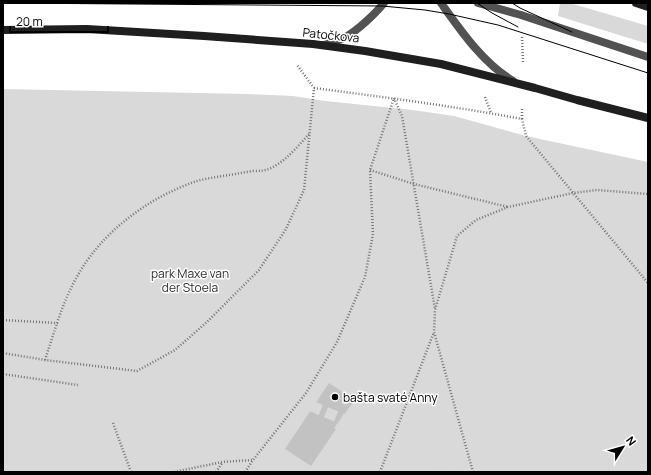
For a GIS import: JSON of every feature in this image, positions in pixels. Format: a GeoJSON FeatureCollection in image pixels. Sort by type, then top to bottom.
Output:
{"type":"FeatureCollection","features":[{"type":"Feature","properties":{"kind":"main road"},"geometry":{"type":"LineString","coordinates":[[636,3],[648,7]]}},
{"type":"Feature","properties":{"kind":"main road","name":"Patočkova"},"geometry":{"type":"LineString","coordinates":[[3,30],[87,29],[204,36],[365,51],[441,64],[648,118]]}},
{"type":"Feature","properties":{"kind":"street"},"geometry":{"type":"LineString","coordinates":[[323,46],[345,37],[366,21],[384,3]]}},
{"type":"Feature","properties":{"kind":"street"},"geometry":{"type":"LineString","coordinates":[[441,3],[483,57],[503,75],[517,84]]}},
{"type":"Feature","properties":{"kind":"street"},"geometry":{"type":"LineString","coordinates":[[478,3],[521,15],[648,57]]}},
{"type":"Feature","properties":{"kind":"path"},"geometry":{"type":"LineString","coordinates":[[3,353],[45,360],[137,371],[181,346],[260,270],[286,229],[304,190],[314,88],[394,98],[522,119],[526,136],[648,283]]}},
{"type":"Feature","properties":{"kind":"path"},"geometry":{"type":"LineString","coordinates":[[245,472],[306,393],[337,342],[365,277],[373,234],[370,170],[394,98]]}},
{"type":"Feature","properties":{"kind":"path"},"geometry":{"type":"LineString","coordinates":[[394,98],[402,116],[414,184],[435,310],[434,332],[473,472]]}},
{"type":"Feature","properties":{"kind":"path"},"geometry":{"type":"LineString","coordinates":[[45,360],[57,322],[78,274],[90,256],[105,238],[123,222],[168,193],[197,181],[270,169],[279,164],[310,133]]}},
{"type":"Feature","properties":{"kind":"path"},"geometry":{"type":"LineString","coordinates":[[370,170],[414,184],[508,207]]}},
{"type":"Feature","properties":{"kind":"path"},"geometry":{"type":"LineString","coordinates":[[435,310],[457,236],[476,220],[508,207],[573,193],[597,190],[648,194]]}},
{"type":"Feature","properties":{"kind":"path"},"geometry":{"type":"LineString","coordinates":[[3,320],[57,322]]}},
{"type":"Feature","properties":{"kind":"path"},"geometry":{"type":"LineString","coordinates":[[380,472],[434,332]]}},
{"type":"Feature","properties":{"kind":"path"},"geometry":{"type":"LineString","coordinates":[[3,374],[78,385]]}},
{"type":"Feature","properties":{"kind":"path"},"geometry":{"type":"LineString","coordinates":[[113,423],[131,472]]}},
{"type":"Feature","properties":{"kind":"path"},"geometry":{"type":"LineString","coordinates":[[174,472],[222,462],[253,460]]}},
{"type":"Feature","properties":{"kind":"path"},"geometry":{"type":"LineString","coordinates":[[216,472],[222,462]]}},
{"type":"Feature","properties":{"kind":"green space"},"geometry":{"type":"Polygon","coordinates":[[[560,3],[569,3],[648,26],[648,44],[558,16],[560,3]]]}},
{"type":"Feature","properties":{"kind":"green space","name":"park Maxe van der Stoela"},"geometry":{"type":"Polygon","coordinates":[[[3,89],[293,96],[454,116],[526,136],[648,162],[648,472],[3,472],[3,89]]]}},
{"type":"Feature","properties":{"kind":"building"},"geometry":{"type":"Polygon","coordinates":[[[329,383],[355,400],[334,428],[336,429],[311,466],[285,449],[329,383]]]}},
{"type":"Feature","properties":{"kind":"tunnel"},"geometry":{"type":"LineString","coordinates":[[3,137],[215,205],[407,278],[648,385]]}},
{"type":"Feature","properties":{"kind":"tunnel"},"geometry":{"type":"LineString","coordinates":[[3,287],[170,346],[349,422],[458,472]]}},
{"type":"Feature","properties":{"kind":"tram line"},"geometry":{"type":"LineString","coordinates":[[3,3],[382,6],[425,10],[498,25],[648,73]]}},
{"type":"Feature","properties":{"kind":"tram line"},"geometry":{"type":"LineString","coordinates":[[477,3],[518,27]]}},
{"type":"Feature","properties":{"kind":"tram line"},"geometry":{"type":"LineString","coordinates":[[512,3],[572,32]]}},
{"type":"Feature","properties":{"kind":"place","name":"bašta svaté Anny"},"geometry":{"type":"Point","coordinates":[335,397]}}]}
